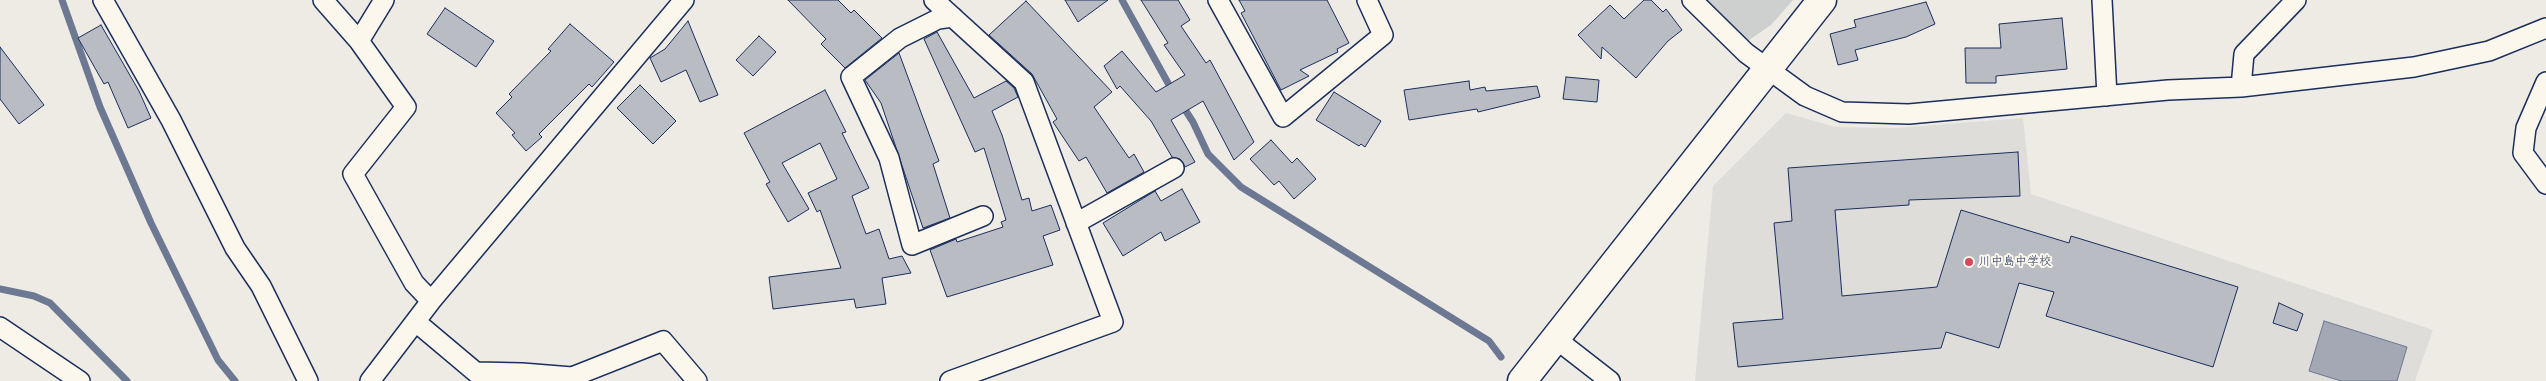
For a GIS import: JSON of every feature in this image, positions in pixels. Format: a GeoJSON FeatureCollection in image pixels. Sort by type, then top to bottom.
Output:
{"type":"FeatureCollection","features":[{"type":"Feature","properties":{"kind":"street"},"geometry":{"type":"LineString","coordinates":[[103,0],[171,120],[235,248],[261,286],[308,381]]}},
{"type":"Feature","properties":{"kind":"street"},"geometry":{"type":"LineString","coordinates":[[323,0],[359,41],[406,107],[353,174],[414,283],[431,301]]}},
{"type":"Feature","properties":{"kind":"street"},"geometry":{"type":"LineString","coordinates":[[359,41],[384,0]]}},
{"type":"Feature","properties":{"kind":"street"},"geometry":{"type":"LineString","coordinates":[[370,381],[431,301],[684,0]]}},
{"type":"Feature","properties":{"kind":"street"},"geometry":{"type":"LineString","coordinates":[[934,0],[1024,82],[1113,322],[950,381]]}},
{"type":"Feature","properties":{"kind":"street"},"geometry":{"type":"LineString","coordinates":[[1218,0],[1283,117],[1383,34],[1366,0]]}},
{"type":"Feature","properties":{"kind":"street"},"geometry":{"type":"LineString","coordinates":[[1522,381],[1822,0]]}},
{"type":"Feature","properties":{"kind":"street"},"geometry":{"type":"LineString","coordinates":[[2102,0],[2108,96]]}},
{"type":"Feature","properties":{"kind":"street"},"geometry":{"type":"LineString","coordinates":[[2241,87],[2244,54],[2296,0]]}},
{"type":"Feature","properties":{"kind":"street"},"geometry":{"type":"LineString","coordinates":[[1696,2],[1746,53],[1767,69],[1805,96],[1842,112],[1909,114],[2168,90],[2241,87],[2414,67],[2489,51],[2546,28]]}},
{"type":"Feature","properties":{"kind":"street"},"geometry":{"type":"LineString","coordinates":[[952,16],[938,20],[900,38],[852,77],[889,158],[912,245],[983,216]]}},
{"type":"Feature","properties":{"kind":"street"},"geometry":{"type":"LineString","coordinates":[[2546,82],[2526,128],[2523,153],[2546,184]]}},
{"type":"Feature","properties":{"kind":"street"},"geometry":{"type":"LineString","coordinates":[[1076,223],[1174,168]]}},
{"type":"Feature","properties":{"kind":"street"},"geometry":{"type":"LineString","coordinates":[[416,322],[482,377],[522,373],[572,377],[663,341],[697,381]]}},
{"type":"Feature","properties":{"kind":"street"},"geometry":{"type":"LineString","coordinates":[[0,328],[80,381]]}},
{"type":"Feature","properties":{"kind":"street"},"geometry":{"type":"LineString","coordinates":[[1556,339],[1610,381]]}},
{"type":"Feature","properties":{"kind":"shaded area"},"geometry":{"type":"Polygon","coordinates":[[[1699,0],[1793,0],[1771,25],[1745,43],[1699,0]]]}},
{"type":"Feature","properties":{"kind":"shaded area","name":"川中島中学校"},"geometry":{"type":"Polygon","coordinates":[[[1786,113],[1836,127],[1896,128],[2023,118],[2031,194],[2433,330],[2415,381],[1695,381],[1713,186],[1786,113]]]}},
{"type":"Feature","properties":{"kind":"shaded area"},"geometry":{"type":"Polygon","coordinates":[[[2324,321],[2407,347],[2397,381],[2341,381],[2309,371],[2324,321]]]}},
{"type":"Feature","properties":{"kind":"building"},"geometry":{"type":"Polygon","coordinates":[[[788,0],[838,0],[851,13],[854,10],[882,38],[845,68],[821,44],[826,39],[788,0]]]}},
{"type":"Feature","properties":{"kind":"building"},"geometry":{"type":"Polygon","coordinates":[[[1065,0],[1108,0],[1078,22],[1065,0]]]}},
{"type":"Feature","properties":{"kind":"building"},"geometry":{"type":"Polygon","coordinates":[[[1141,0],[1178,0],[1190,20],[1181,26],[1206,63],[1210,60],[1254,142],[1234,160],[1203,101],[1171,120],[1195,162],[1185,167],[1180,159],[1172,157],[1151,121],[1120,86],[1117,89],[1104,66],[1122,51],[1156,92],[1185,75],[1164,45],[1168,43],[1141,0]]]}},
{"type":"Feature","properties":{"kind":"building"},"geometry":{"type":"Polygon","coordinates":[[[1239,0],[1327,0],[1349,43],[1337,49],[1338,52],[1300,70],[1309,76],[1281,90],[1241,13],[1245,11],[1239,0]]]}},
{"type":"Feature","properties":{"kind":"building"},"geometry":{"type":"Polygon","coordinates":[[[1644,0],[1651,0],[1663,12],[1666,9],[1682,30],[1668,41],[1636,78],[1602,47],[1601,59],[1578,35],[1610,5],[1624,19],[1644,0]]]}},
{"type":"Feature","properties":{"kind":"building"},"geometry":{"type":"Polygon","coordinates":[[[1026,1],[1112,92],[1094,107],[1129,158],[1134,154],[1144,172],[1107,193],[1086,157],[1079,161],[1053,122],[1057,119],[1032,74],[989,35],[1026,1]]]}},
{"type":"Feature","properties":{"kind":"building"},"geometry":{"type":"Polygon","coordinates":[[[1926,2],[1935,24],[1906,37],[1855,50],[1858,60],[1838,65],[1830,34],[1856,27],[1854,20],[1926,2]]]}},
{"type":"Feature","properties":{"kind":"building"},"geometry":{"type":"Polygon","coordinates":[[[445,8],[494,41],[476,67],[427,34],[445,8]]]}},
{"type":"Feature","properties":{"kind":"building"},"geometry":{"type":"Polygon","coordinates":[[[2062,18],[2067,69],[1996,76],[1996,83],[1966,83],[1965,48],[2001,48],[1999,24],[2062,18]]]}},
{"type":"Feature","properties":{"kind":"building"},"geometry":{"type":"Polygon","coordinates":[[[688,21],[718,95],[700,102],[686,70],[661,82],[650,58],[665,49],[688,21]]]}},
{"type":"Feature","properties":{"kind":"building"},"geometry":{"type":"Polygon","coordinates":[[[570,24],[614,62],[592,87],[589,84],[539,134],[542,137],[526,151],[512,135],[515,133],[496,113],[512,97],[509,94],[551,51],[548,49],[570,24]]]}},
{"type":"Feature","properties":{"kind":"building"},"geometry":{"type":"Polygon","coordinates":[[[101,25],[139,91],[151,118],[128,128],[108,82],[104,84],[78,38],[101,25]]]}},
{"type":"Feature","properties":{"kind":"building"},"geometry":{"type":"Polygon","coordinates":[[[937,32],[974,98],[1006,81],[1014,88],[1018,97],[992,111],[1002,135],[1022,200],[1029,198],[1032,211],[1051,205],[1060,230],[1043,236],[1053,265],[947,297],[930,250],[956,239],[957,242],[1003,227],[1001,222],[1006,220],[984,148],[975,152],[924,39],[937,32]]]}},
{"type":"Feature","properties":{"kind":"building"},"geometry":{"type":"Polygon","coordinates":[[[759,36],[776,52],[753,76],[736,60],[759,36]]]}},
{"type":"Feature","properties":{"kind":"building"},"geometry":{"type":"Polygon","coordinates":[[[0,47],[44,105],[19,124],[0,99],[0,47]]]}},
{"type":"Feature","properties":{"kind":"building"},"geometry":{"type":"Polygon","coordinates":[[[899,53],[939,161],[933,164],[950,218],[923,228],[881,103],[865,80],[899,53]]]}},
{"type":"Feature","properties":{"kind":"building"},"geometry":{"type":"Polygon","coordinates":[[[1566,77],[1599,80],[1597,102],[1563,99],[1566,77]]]}},
{"type":"Feature","properties":{"kind":"building"},"geometry":{"type":"Polygon","coordinates":[[[1469,81],[1470,90],[1485,87],[1486,91],[1537,86],[1540,97],[1478,112],[1477,109],[1409,120],[1404,90],[1469,81]]]}},
{"type":"Feature","properties":{"kind":"building"},"geometry":{"type":"Polygon","coordinates":[[[640,85],[676,121],[653,144],[617,108],[640,85]]]}},
{"type":"Feature","properties":{"kind":"building"},"geometry":{"type":"Polygon","coordinates":[[[825,90],[846,132],[842,133],[869,188],[852,196],[866,234],[879,229],[889,259],[902,256],[911,273],[882,278],[886,304],[856,308],[854,299],[773,309],[769,277],[841,268],[820,210],[817,212],[808,193],[837,179],[820,143],[782,163],[809,209],[788,222],[766,184],[770,182],[744,133],[825,90]]]}},
{"type":"Feature","properties":{"kind":"building"},"geometry":{"type":"Polygon","coordinates":[[[1334,92],[1381,121],[1365,147],[1361,144],[1359,146],[1316,120],[1334,92]]]}},
{"type":"Feature","properties":{"kind":"building"},"geometry":{"type":"Polygon","coordinates":[[[1271,140],[1292,163],[1297,158],[1316,179],[1294,199],[1279,181],[1274,185],[1250,159],[1271,140]]]}},
{"type":"Feature","properties":{"kind":"building"},"geometry":{"type":"Polygon","coordinates":[[[2018,152],[2020,196],[1909,200],[1909,205],[1835,210],[1842,296],[1937,287],[1961,210],[2069,243],[2071,236],[2238,287],[2213,367],[2046,316],[2054,292],[2019,283],[1999,348],[1946,332],[1941,348],[1738,367],[1733,323],[1783,319],[1774,223],[1792,221],[1788,168],[2018,152]]]}},
{"type":"Feature","properties":{"kind":"building"},"geometry":{"type":"Polygon","coordinates":[[[1182,189],[1200,222],[1165,241],[1161,232],[1123,256],[1103,223],[1155,191],[1161,201],[1182,189]]]}},
{"type":"Feature","properties":{"kind":"building"},"geometry":{"type":"Polygon","coordinates":[[[2279,303],[2303,314],[2297,331],[2273,323],[2279,303]]]}},
{"type":"Feature","properties":{"kind":"waterway"},"geometry":{"type":"LineString","coordinates":[[62,0],[100,107],[151,223],[218,360],[235,381]]}},
{"type":"Feature","properties":{"kind":"waterway"},"geometry":{"type":"LineString","coordinates":[[1122,0],[1173,92]]}},
{"type":"Feature","properties":{"kind":"waterway"},"geometry":{"type":"LineString","coordinates":[[1182,105],[1193,122],[1208,154],[1241,187],[1489,341],[1501,357]]}},
{"type":"Feature","properties":{"kind":"waterway"},"geometry":{"type":"LineString","coordinates":[[0,289],[34,296],[50,303],[127,381]]}},
{"type":"Feature","properties":{"kind":"place","name":"川中島中学校"},"geometry":{"type":"Point","coordinates":[1969,262]}}]}
